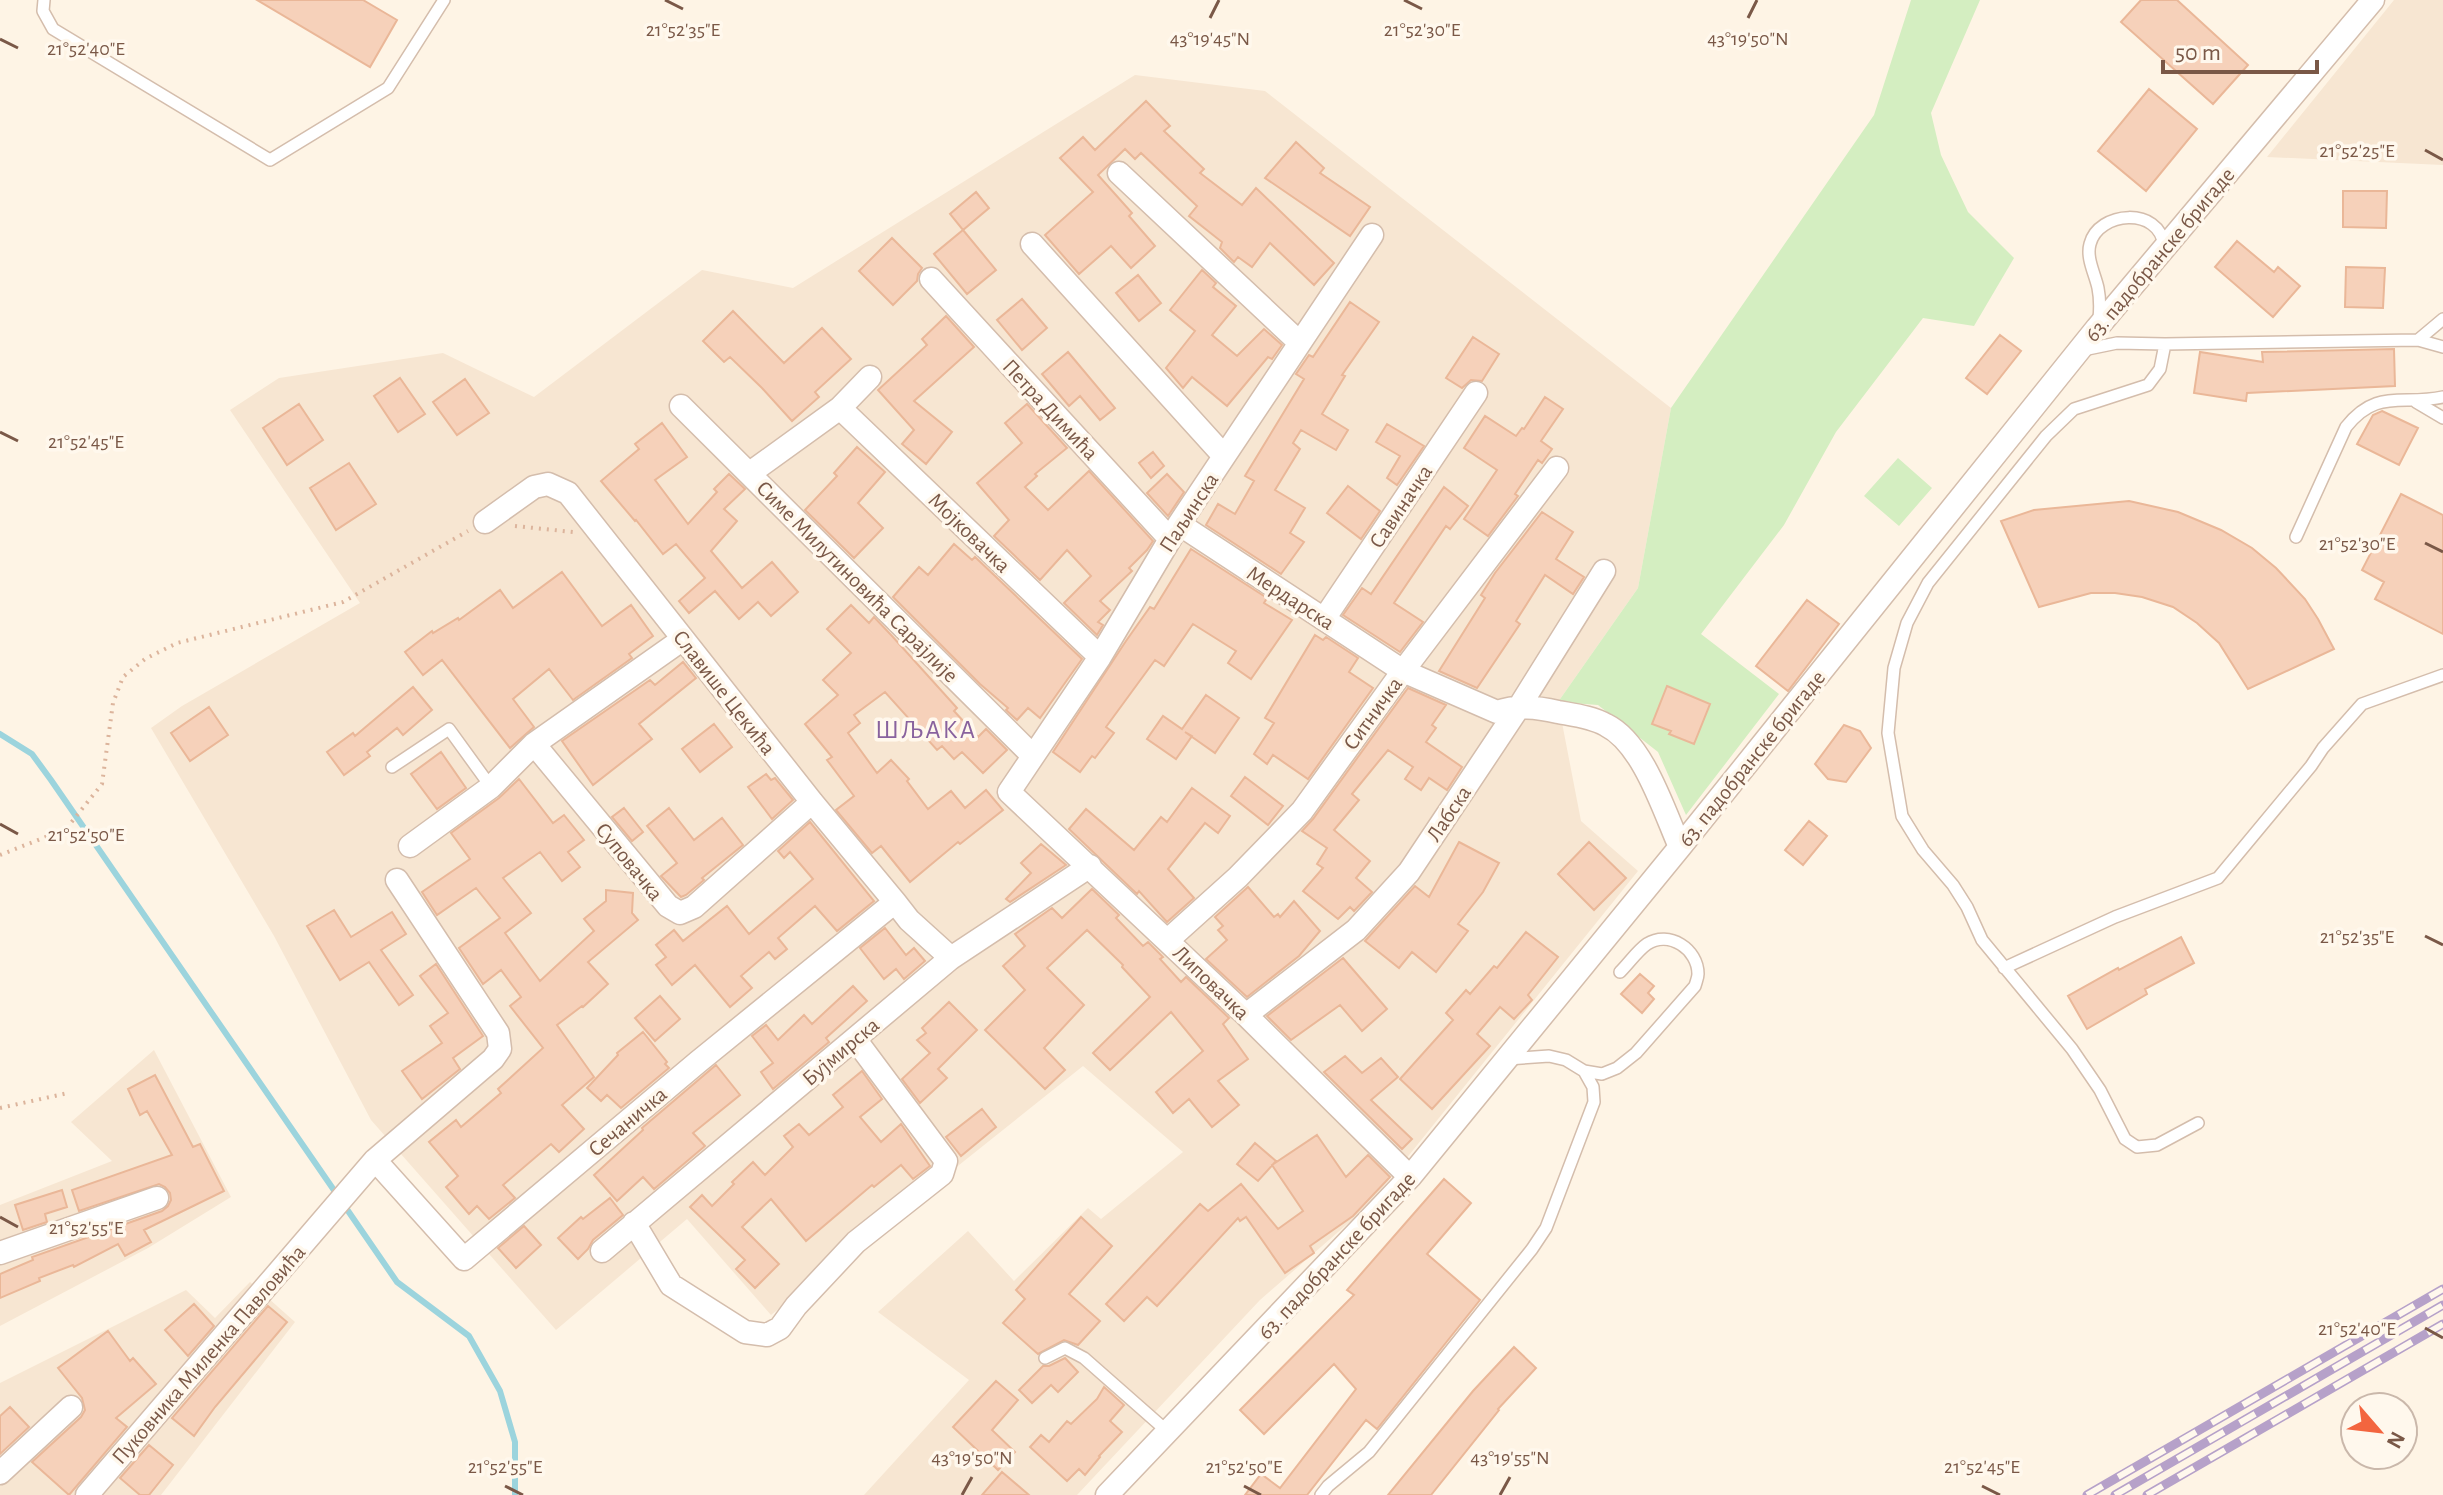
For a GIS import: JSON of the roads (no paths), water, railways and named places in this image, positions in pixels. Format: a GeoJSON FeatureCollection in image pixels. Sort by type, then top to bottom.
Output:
{"type":"FeatureCollection","features":[{"type":"Feature","properties":{"kind":"street","name":"63. падобранске бригаде"},"geometry":{"type":"LineString","coordinates":[[1107,1495],[1410,1177],[1680,847],[2078,351],[2373,0]]}},
{"type":"Feature","properties":{"kind":"street"},"geometry":{"type":"LineString","coordinates":[[1119,173],[1300,343]]}},
{"type":"Feature","properties":{"kind":"street","name":"Паљинска"},"geometry":{"type":"LineString","coordinates":[[1009,792],[1100,657],[1175,531],[1372,235]]}},
{"type":"Feature","properties":{"kind":"street"},"geometry":{"type":"LineString","coordinates":[[1032,244],[1224,456]]}},
{"type":"Feature","properties":{"kind":"street","name":"Петра Димића"},"geometry":{"type":"LineString","coordinates":[[931,279],[1175,531]]}},
{"type":"Feature","properties":{"kind":"street"},"geometry":{"type":"LineString","coordinates":[[750,473],[840,408],[870,377]]}},
{"type":"Feature","properties":{"kind":"street","name":"Савиначка"},"geometry":{"type":"LineString","coordinates":[[1324,619],[1476,393]]}},
{"type":"Feature","properties":{"kind":"street","name":"Симе Милутиновића Сарајлије"},"geometry":{"type":"LineString","coordinates":[[681,406],[1033,756]]}},
{"type":"Feature","properties":{"kind":"street","name":"Мојковачка"},"geometry":{"type":"LineString","coordinates":[[840,408],[1100,657]]}},
{"type":"Feature","properties":{"kind":"street","name":"Ситничка"},"geometry":{"type":"LineString","coordinates":[[1168,940],[1238,877],[1302,811],[1403,671],[1557,468]]}},
{"type":"Feature","properties":{"kind":"street","name":"Славише Цекића"},"geometry":{"type":"LineString","coordinates":[[485,522],[534,487],[548,484],[568,493],[909,920],[951,958]]}},
{"type":"Feature","properties":{"kind":"street","name":"Мердарска"},"geometry":{"type":"LineString","coordinates":[[1175,531],[1324,619],[1403,671],[1497,712],[1519,707],[1570,714],[1602,723],[1616,731],[1639,758],[1680,847]]}},
{"type":"Feature","properties":{"kind":"street","name":"Лабска"},"geometry":{"type":"LineString","coordinates":[[1246,1015],[1356,930],[1409,872],[1519,707],[1604,571]]}},
{"type":"Feature","properties":{"kind":"street"},"geometry":{"type":"LineString","coordinates":[[410,846],[491,787],[534,744],[683,639]]}},
{"type":"Feature","properties":{"kind":"street","name":"Суповачка"},"geometry":{"type":"LineString","coordinates":[[534,744],[668,906],[680,913],[694,907],[812,802]]}},
{"type":"Feature","properties":{"kind":"street","name":"Липовачка"},"geometry":{"type":"LineString","coordinates":[[1009,792],[1168,940],[1410,1177]]}},
{"type":"Feature","properties":{"kind":"street","name":"Бујмирска"},"geometry":{"type":"LineString","coordinates":[[602,1251],[951,958],[1090,866]]}},
{"type":"Feature","properties":{"kind":"street","name":"Пуковника Миленка Павловића"},"geometry":{"type":"LineString","coordinates":[[87,1495],[375,1160],[493,1059],[500,1049],[498,1033],[397,880]]}},
{"type":"Feature","properties":{"kind":"street","name":"Сечаничка"},"geometry":{"type":"LineString","coordinates":[[375,1160],[464,1259],[698,1062],[895,902]]}},
{"type":"Feature","properties":{"kind":"street"},"geometry":{"type":"LineString","coordinates":[[634,1223],[671,1285],[745,1332],[767,1335],[780,1328],[796,1306],[856,1242],[942,1174],[946,1161],[855,1039]]}},
{"type":"Feature","properties":{"kind":"street"},"geometry":{"type":"LineString","coordinates":[[0,1253],[157,1198]]}},
{"type":"Feature","properties":{"kind":"street"},"geometry":{"type":"LineString","coordinates":[[0,1473],[71,1407]]}},
{"type":"Feature","properties":{"kind":"lane"},"geometry":{"type":"LineString","coordinates":[[44,0],[43,11],[53,29],[270,160],[388,88],[444,0]]}},
{"type":"Feature","properties":{"kind":"lane"},"geometry":{"type":"LineString","coordinates":[[2097,328],[2099,294],[2089,248],[2096,232],[2117,220],[2143,219],[2157,227],[2165,249]]}},
{"type":"Feature","properties":{"kind":"lane"},"geometry":{"type":"LineString","coordinates":[[2418,340],[2443,319]]}},
{"type":"Feature","properties":{"kind":"lane"},"geometry":{"type":"LineString","coordinates":[[2078,351],[2117,343],[2418,340],[2443,347]]}},
{"type":"Feature","properties":{"kind":"lane"},"geometry":{"type":"LineString","coordinates":[[2165,344],[2160,369],[2148,385],[2074,409],[2046,436],[1928,583],[1907,623],[1894,668],[1888,733],[1902,816],[1923,850],[1953,885],[1982,940],[2072,1049],[2100,1090],[2125,1139],[2137,1147],[2157,1145],[2198,1123]]}},
{"type":"Feature","properties":{"kind":"lane"},"geometry":{"type":"LineString","coordinates":[[2296,537],[2346,427],[2358,413],[2375,403],[2443,397]]}},
{"type":"Feature","properties":{"kind":"lane"},"geometry":{"type":"LineString","coordinates":[[2413,400],[2443,418]]}},
{"type":"Feature","properties":{"kind":"lane"},"geometry":{"type":"LineString","coordinates":[[2004,968],[2115,917],[2218,878],[2362,704],[2443,675]]}},
{"type":"Feature","properties":{"kind":"lane"},"geometry":{"type":"LineString","coordinates":[[392,767],[449,729],[491,787]]}},
{"type":"Feature","properties":{"kind":"lane"},"geometry":{"type":"LineString","coordinates":[[1507,1059],[1549,1056],[1566,1060],[1584,1071],[1602,1074],[1617,1068],[1636,1053],[1695,986],[1698,972],[1692,956],[1678,942],[1666,938],[1648,943],[1620,972]]}},
{"type":"Feature","properties":{"kind":"lane"},"geometry":{"type":"LineString","coordinates":[[1321,1495],[1369,1452],[1546,1228],[1594,1102],[1593,1087],[1584,1071]]}},
{"type":"Feature","properties":{"kind":"lane"},"geometry":{"type":"LineString","coordinates":[[1045,1358],[1065,1348],[1084,1358],[1168,1432]]}},
{"type":"Feature","properties":{"kind":"waterway"},"geometry":{"type":"LineString","coordinates":[[0,734],[32,754],[338,1196]]}},
{"type":"Feature","properties":{"kind":"waterway"},"geometry":{"type":"LineString","coordinates":[[344,1205],[397,1282],[469,1336],[500,1391],[515,1442],[515,1495]]}},
{"type":"Feature","properties":{"kind":"railway"},"geometry":{"type":"LineString","coordinates":[[2087,1495],[2443,1289]]}},
{"type":"Feature","properties":{"kind":"railway"},"geometry":{"type":"LineString","coordinates":[[2115,1495],[2443,1305]]}},
{"type":"Feature","properties":{"kind":"railway"},"geometry":{"type":"LineString","coordinates":[[2147,1495],[2443,1324]]}},
{"type":"Feature","properties":{"kind":"district","name":"ШЉАКА"},"geometry":{"type":"Point","coordinates":[926,729]}}]}
